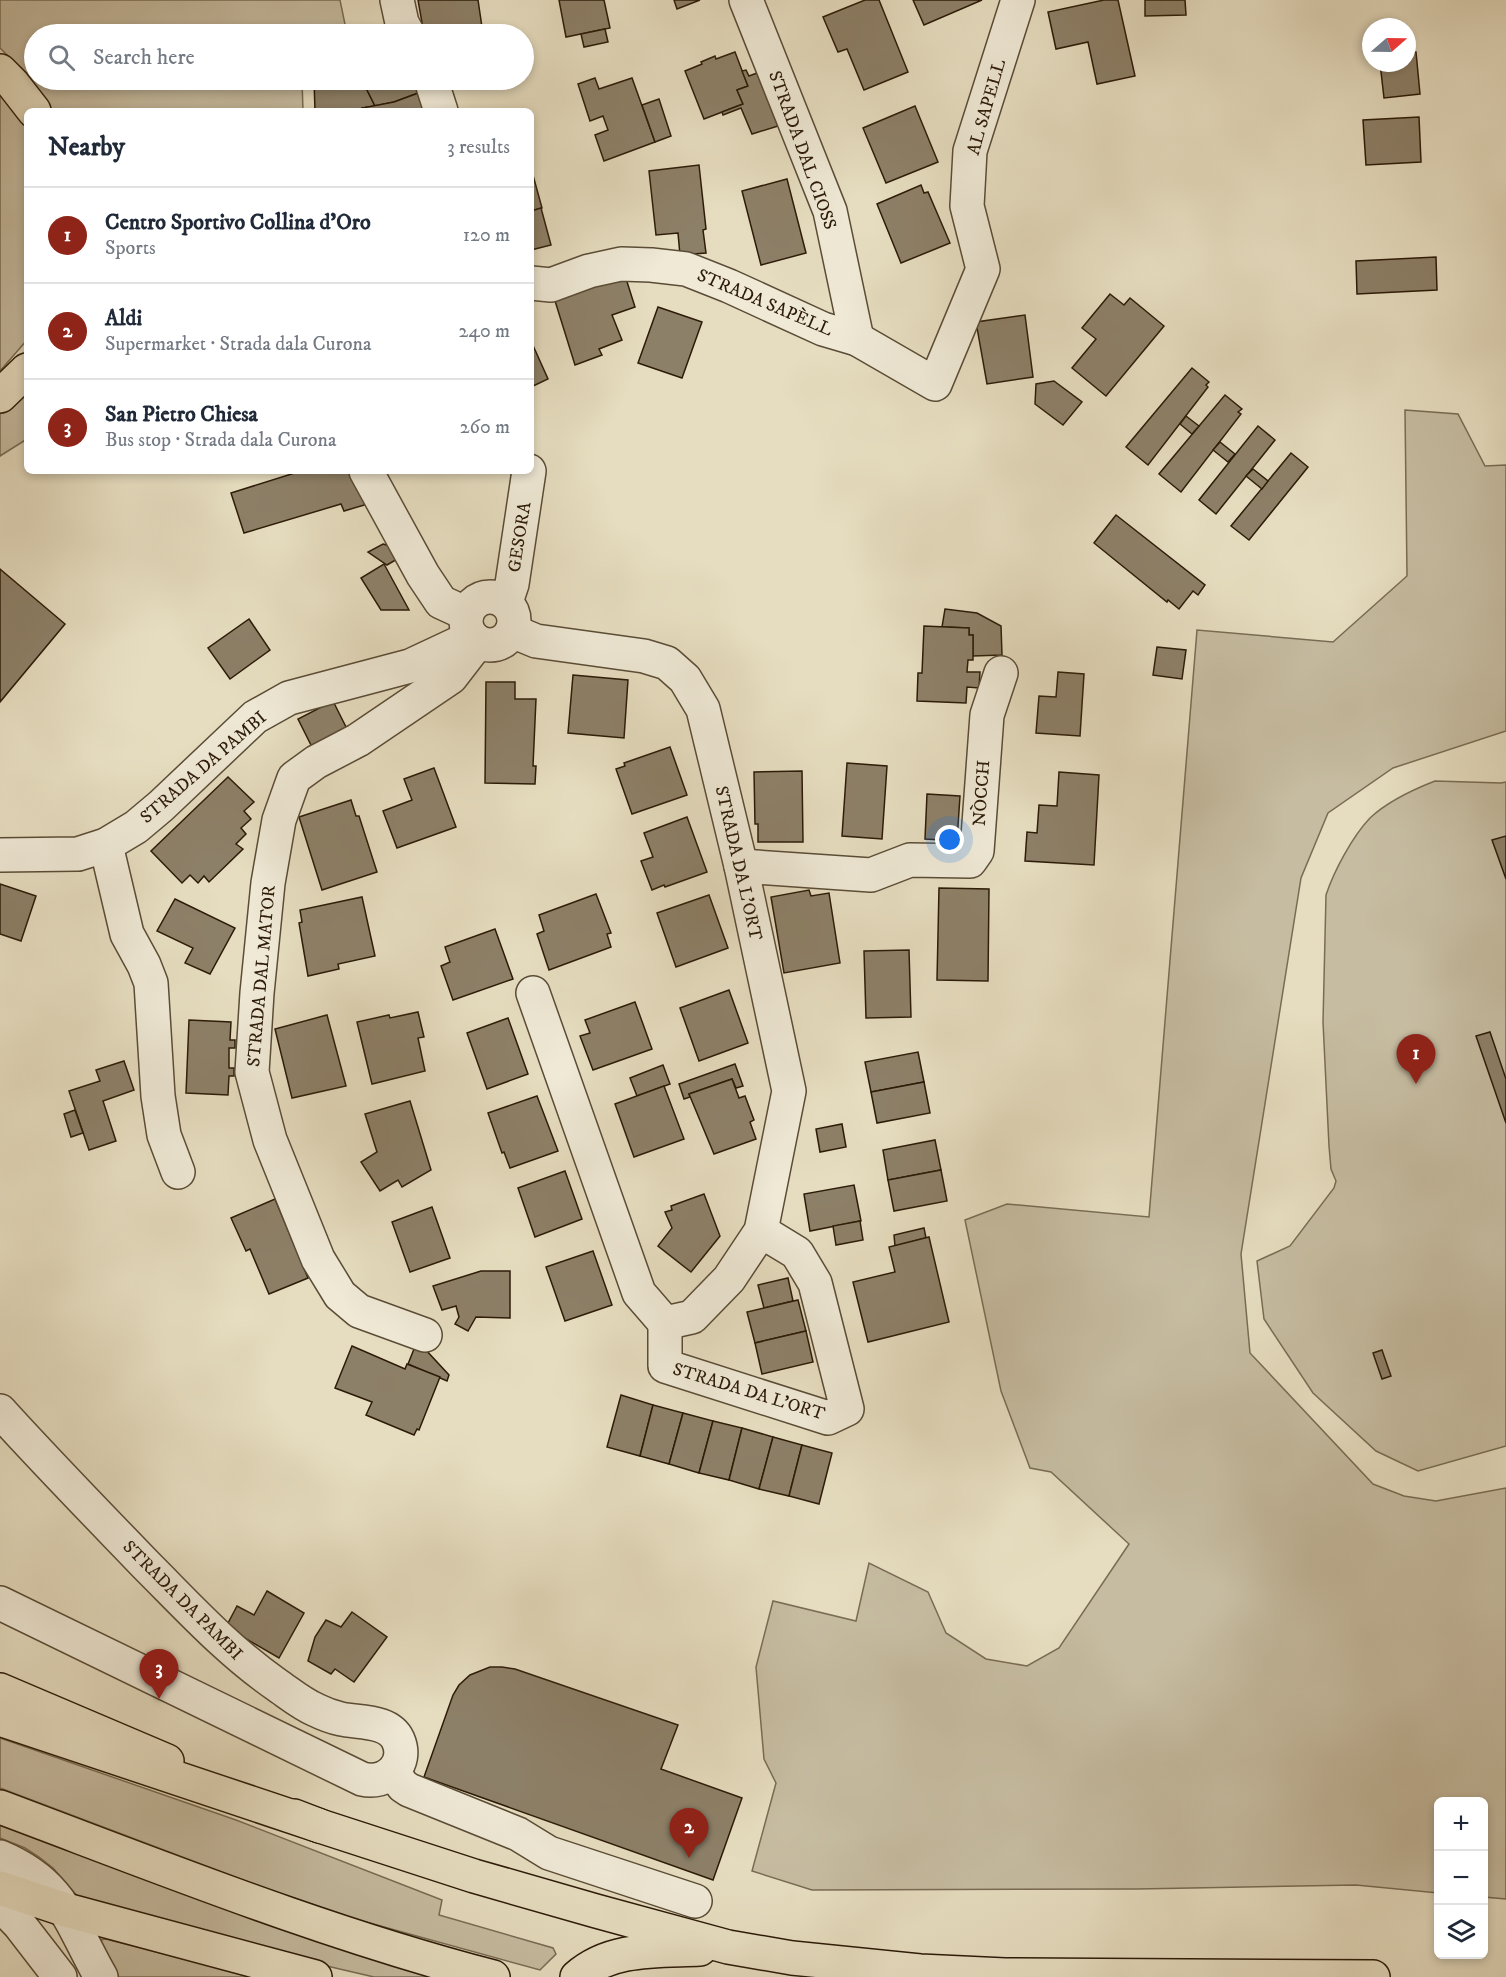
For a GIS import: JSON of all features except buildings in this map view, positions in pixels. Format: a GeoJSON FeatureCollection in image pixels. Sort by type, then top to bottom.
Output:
{"type":"FeatureCollection","features":[{"type":"Feature","properties":{"kind":"main road"},"geometry":{"type":"LineString","coordinates":[[0,71],[32,108]]}},
{"type":"Feature","properties":{"kind":"main road"},"geometry":{"type":"LineString","coordinates":[[0,396],[24,373]]}},
{"type":"Feature","properties":{"kind":"main road"},"geometry":{"type":"LineString","coordinates":[[0,1690],[320,1826]]}},
{"type":"Feature","properties":{"kind":"main road"},"geometry":{"type":"LineString","coordinates":[[0,1719],[474,1876],[728,1947],[792,1958],[920,1971],[1070,1976],[1373,1977]]}},
{"type":"Feature","properties":{"kind":"main road"},"geometry":{"type":"LineString","coordinates":[[0,1807],[292,1916],[440,1963],[493,1977]]}},
{"type":"Feature","properties":{"kind":"main road"},"geometry":{"type":"LineString","coordinates":[[0,1888],[66,1910],[315,1977]]}},
{"type":"Feature","properties":{"kind":"main road"},"geometry":{"type":"LineString","coordinates":[[577,1977],[596,1964],[621,1954],[728,1947]]}},
{"type":"Feature","properties":{"kind":"street","name":"STRADA DAL CIOSS"},"geometry":{"type":"LineString","coordinates":[[746,0],[830,211],[857,339]]}},
{"type":"Feature","properties":{"kind":"street","name":"AL SAPELL"},"geometry":{"type":"LineString","coordinates":[[935,384],[983,269],[967,206],[970,152],[1018,0]]}},
{"type":"Feature","properties":{"kind":"street"},"geometry":{"type":"LineString","coordinates":[[434,90],[440,108]]}},
{"type":"Feature","properties":{"kind":"street","name":"STRADA SAPÈLL"},"geometry":{"type":"LineString","coordinates":[[534,283],[551,285],[589,271],[621,264],[651,264],[686,269],[729,285],[823,329],[857,339],[935,384]]}},
{"type":"Feature","properties":{"kind":"street"},"geometry":{"type":"LineString","coordinates":[[368,474],[423,576],[441,602],[472,631],[494,645],[501,642],[509,617],[491,596],[483,597],[476,601],[472,631]]}},
{"type":"Feature","properties":{"kind":"street","name":"GESORA"},"geometry":{"type":"LineString","coordinates":[[509,617],[530,474]]}},
{"type":"Feature","properties":{"kind":"street","name":"STRADA DA L'ORT"},"geometry":{"type":"LineString","coordinates":[[509,617],[536,641],[644,656],[667,663],[685,679],[703,709],[741,866],[789,1091],[761,1231],[729,1279],[692,1317],[665,1323],[665,1366],[828,1419],[847,1409],[815,1283],[797,1253],[761,1231]]}},
{"type":"Feature","properties":{"kind":"street","name":"STRADA DA PAMBI"},"geometry":{"type":"LineString","coordinates":[[0,855],[78,854],[106,845],[136,827],[161,806],[255,717],[289,698],[410,666],[472,631]]}},
{"type":"Feature","properties":{"kind":"street","name":"STRADA DAL MATOR"},"geometry":{"type":"LineString","coordinates":[[425,1335],[359,1311],[340,1295],[318,1259],[270,1140],[252,1072],[257,993],[268,883],[279,820],[294,778],[316,762],[358,740],[451,677],[472,631]]}},
{"type":"Feature","properties":{"kind":"street","name":"NÒCCH"},"geometry":{"type":"LineString","coordinates":[[741,866],[871,875],[881,873],[898,863],[910,861],[970,861],[977,851],[987,715],[1001,673]]}},
{"type":"Feature","properties":{"kind":"street"},"geometry":{"type":"LineString","coordinates":[[106,845],[127,934],[151,983],[158,1096],[165,1135],[178,1172]]}},
{"type":"Feature","properties":{"kind":"street"},"geometry":{"type":"LineString","coordinates":[[533,993],[639,1293],[665,1323]]}},
{"type":"Feature","properties":{"kind":"street","name":"STRADA DA PAMBI"},"geometry":{"type":"LineString","coordinates":[[0,1411],[56,1472],[224,1644],[255,1670],[315,1710],[341,1719],[384,1727],[391,1731],[397,1738],[401,1753],[398,1766],[393,1772]]}},
{"type":"Feature","properties":{"kind":"street"},"geometry":{"type":"LineString","coordinates":[[0,1603],[362,1779],[381,1779],[393,1772],[409,1790],[518,1834],[549,1852],[695,1901]]}},
{"type":"Feature","properties":{"kind":"street"},"geometry":{"type":"LineString","coordinates":[[0,1857],[24,1869],[58,1899],[101,1977]]}},
{"type":"Feature","properties":{"kind":"street"},"geometry":{"type":"LineString","coordinates":[[0,1904],[19,1924],[60,1977]]}},
{"type":"Feature","properties":{"kind":"shaded area"},"geometry":{"type":"Polygon","coordinates":[[[0,0],[340,0],[345,24],[24,24],[24,72],[0,48],[0,0]]]}},
{"type":"Feature","properties":{"kind":"shaded area"},"geometry":{"type":"Polygon","coordinates":[[[38,90],[302,90],[303,108],[50,108],[38,90]]]}},
{"type":"Feature","properties":{"kind":"shaded area"},"geometry":{"type":"Polygon","coordinates":[[[0,94],[24,122],[24,343],[0,371],[0,94]]]}},
{"type":"Feature","properties":{"kind":"shaded area"},"geometry":{"type":"Polygon","coordinates":[[[24,391],[24,441],[0,456],[0,411],[24,391]]]}},
{"type":"Feature","properties":{"kind":"shaded area"},"geometry":{"type":"Polygon","coordinates":[[[1405,410],[1458,414],[1485,466],[1506,465],[1506,731],[1393,768],[1328,813],[1301,878],[1241,1254],[1250,1353],[1373,1484],[1404,1496],[1436,1501],[1506,1488],[1506,1899],[1488,1897],[1488,1797],[1434,1797],[1434,1893],[1356,1885],[1137,1889],[812,1890],[752,1871],[776,1783],[764,1759],[756,1667],[773,1601],[856,1621],[869,1563],[928,1592],[946,1633],[986,1659],[1027,1666],[1059,1648],[1129,1544],[1051,1472],[1030,1468],[1001,1391],[965,1220],[1007,1204],[1149,1217],[1197,630],[1333,642],[1407,576],[1405,410]]]}},
{"type":"Feature","properties":{"kind":"shaded area"},"geometry":{"type":"Polygon","coordinates":[[[1435,781],[1506,782],[1506,1446],[1418,1471],[1376,1451],[1313,1393],[1264,1319],[1257,1261],[1290,1246],[1334,1188],[1336,1181],[1331,1169],[1329,1146],[1323,1022],[1326,895],[1329,886],[1350,844],[1370,818],[1401,796],[1435,781]]]}},
{"type":"Feature","properties":{"kind":"shaded area"},"geometry":{"type":"Polygon","coordinates":[[[0,1738],[236,1820],[442,1900],[439,1915],[553,1948],[556,1954],[540,1970],[355,1919],[259,1886],[0,1788],[0,1738]]]}},
{"type":"Feature","properties":{"kind":"shaded area"},"geometry":{"type":"Polygon","coordinates":[[[0,1825],[437,1977],[374,1977],[271,1953],[79,1898],[53,1868],[39,1857],[25,1848],[0,1838],[0,1825]]]}},
{"type":"Feature","properties":{"kind":"shaded area"},"geometry":{"type":"Polygon","coordinates":[[[106,1939],[255,1977],[119,1977],[100,1947],[100,1940],[106,1939]]]}},
{"type":"Feature","properties":{"kind":"place","name":"Centro Sportivo Collina d'Oro"},"geometry":{"type":"Point","coordinates":[1416,1084]}},
{"type":"Feature","properties":{"kind":"place","name":"San Pietro Chiesa"},"geometry":{"type":"Point","coordinates":[159,1699]}},
{"type":"Feature","properties":{"kind":"place","name":"Aldi"},"geometry":{"type":"Point","coordinates":[689,1858]}}]}
